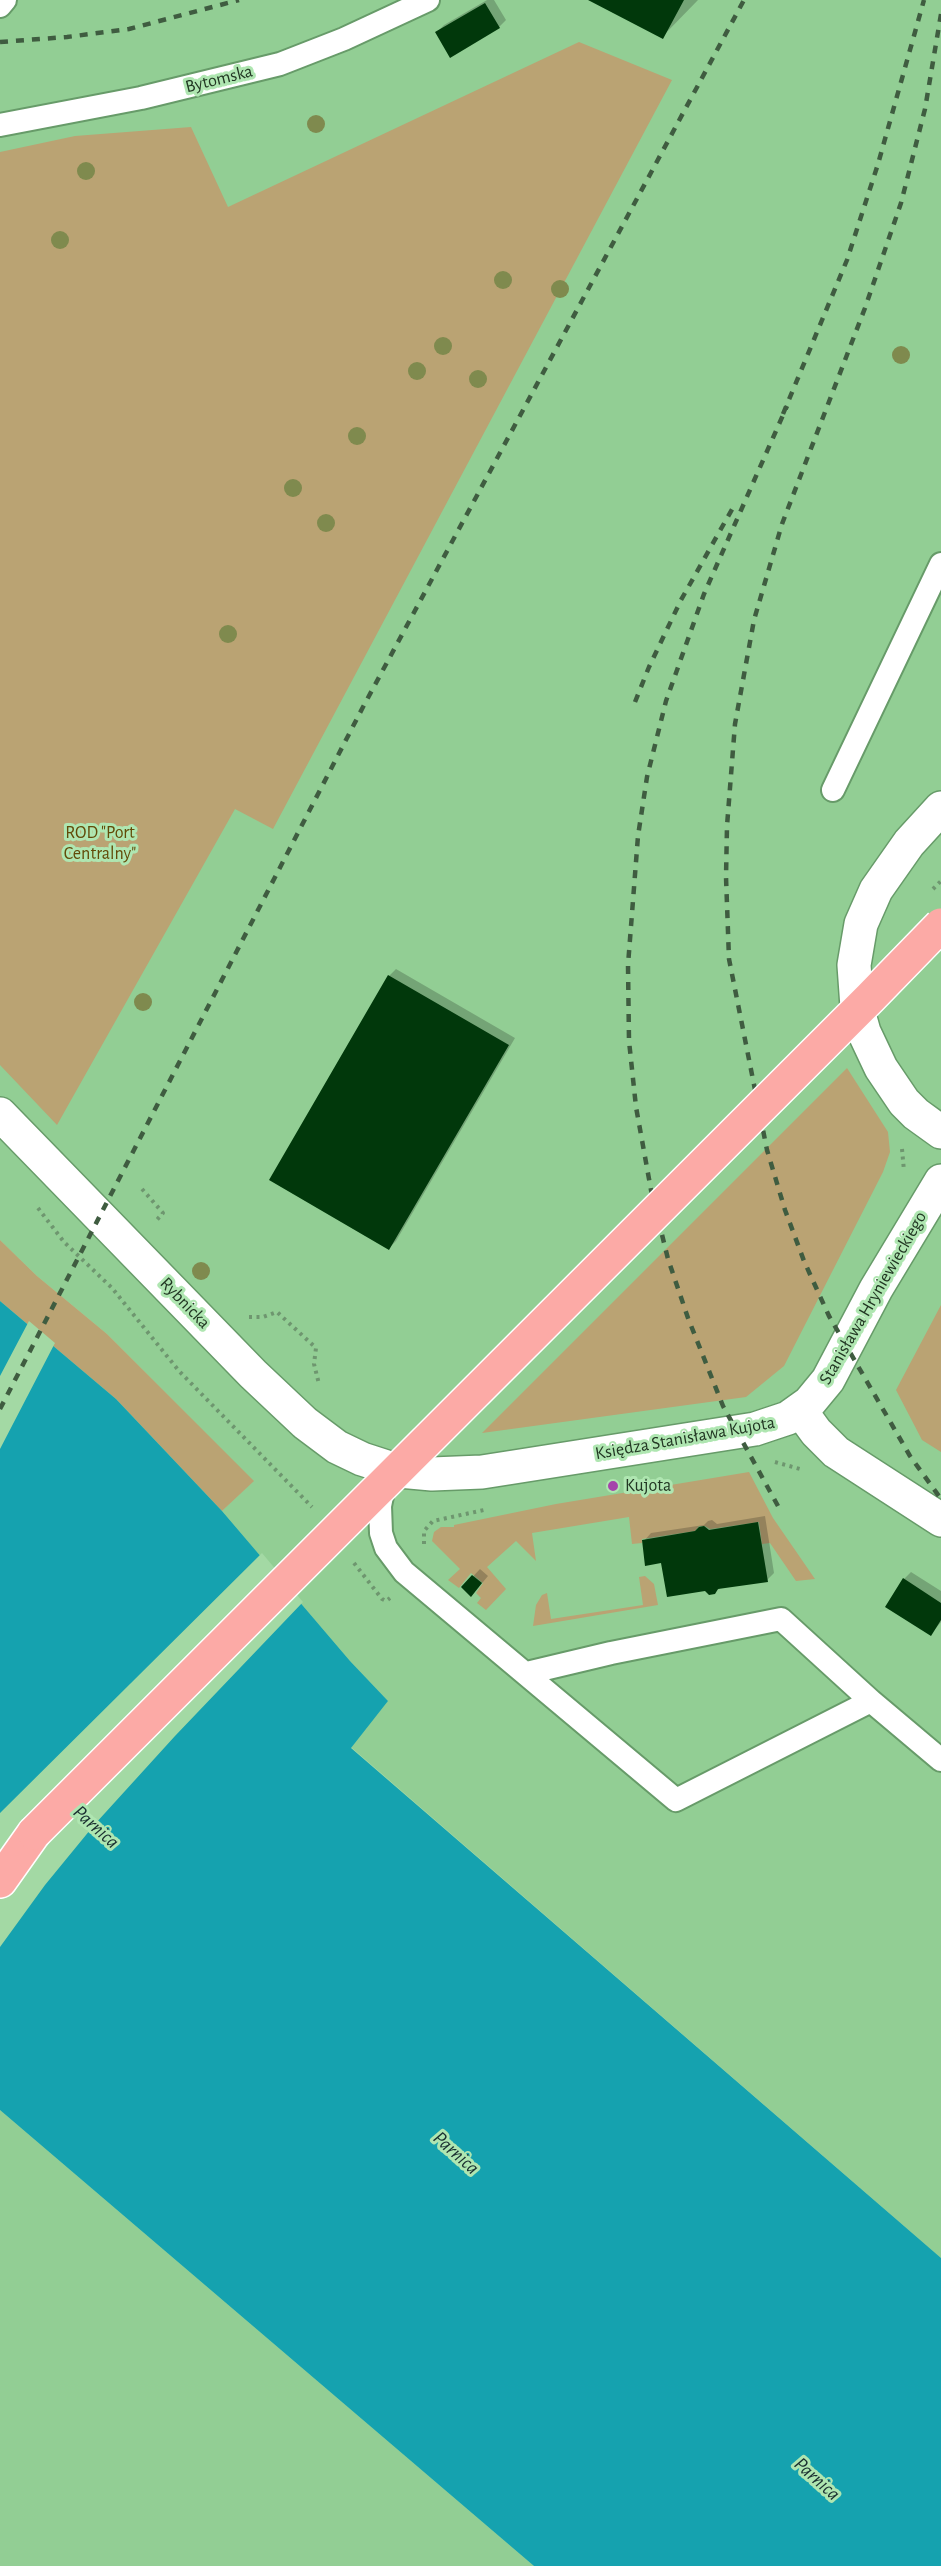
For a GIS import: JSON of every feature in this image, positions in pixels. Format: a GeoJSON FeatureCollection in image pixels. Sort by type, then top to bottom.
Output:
{"type":"FeatureCollection","features":[{"type":"Feature","properties":{"kind":"main road"},"geometry":{"type":"LineString","coordinates":[[0,1865],[941,925]]}},
{"type":"Feature","properties":{"kind":"main road"},"geometry":{"type":"LineString","coordinates":[[0,1881],[34,1833]]}},
{"type":"Feature","properties":{"kind":"street"},"geometry":{"type":"LineString","coordinates":[[941,808],[909,843],[876,890],[861,924],[854,965],[857,1007],[864,1032],[881,1068],[904,1102],[941,1132]]}},
{"type":"Feature","properties":{"kind":"street","name":"Rybnicka"},"geometry":{"type":"LineString","coordinates":[[0,1114],[290,1410],[337,1447],[388,1468]]}},
{"type":"Feature","properties":{"kind":"street","name":"Stanisława Hryniewieckiego"},"geometry":{"type":"LineString","coordinates":[[801,1410],[818,1394],[828,1380],[876,1289],[941,1182]]}},
{"type":"Feature","properties":{"kind":"street"},"geometry":{"type":"LineString","coordinates":[[801,1410],[816,1432],[836,1452],[941,1520]]}},
{"type":"Feature","properties":{"kind":"street","name":"Księdza Stanisława Kujota"},"geometry":{"type":"LineString","coordinates":[[388,1468],[432,1474],[489,1471],[755,1429],[783,1421],[801,1410]]}},
{"type":"Feature","properties":{"kind":"lane"},"geometry":{"type":"LineString","coordinates":[[0,6],[5,0]]}},
{"type":"Feature","properties":{"kind":"lane","name":"Bytomska"},"geometry":{"type":"LineString","coordinates":[[0,125],[122,102],[280,64],[344,39],[428,0]]}},
{"type":"Feature","properties":{"kind":"lane"},"geometry":{"type":"LineString","coordinates":[[833,790],[941,564]]}},
{"type":"Feature","properties":{"kind":"lane"},"geometry":{"type":"LineString","coordinates":[[388,1468],[381,1500],[380,1525],[383,1540],[391,1557],[404,1572],[429,1596],[527,1673],[676,1800],[872,1701]]}},
{"type":"Feature","properties":{"kind":"lane"},"geometry":{"type":"LineString","coordinates":[[527,1673],[611,1653],[781,1619],[941,1760]]}},
{"type":"Feature","properties":{"kind":"path"},"geometry":{"type":"LineString","coordinates":[[142,1189],[163,1214],[147,1231]]}},
{"type":"Feature","properties":{"kind":"path"},"geometry":{"type":"LineString","coordinates":[[32,1200],[64,1242],[112,1288],[179,1371],[319,1514]]}},
{"type":"Feature","properties":{"kind":"path"},"geometry":{"type":"LineString","coordinates":[[766,1462],[788,1464]]}},
{"type":"Feature","properties":{"kind":"path"},"geometry":{"type":"LineString","coordinates":[[427,1552],[423,1535],[430,1523],[437,1519],[485,1510]]}},
{"type":"Feature","properties":{"kind":"path"},"geometry":{"type":"LineString","coordinates":[[353,1561],[365,1579],[386,1601],[397,1591]]}},
{"type":"Feature","properties":{"kind":"shaded area"},"geometry":{"type":"Polygon","coordinates":[[[0,0],[941,0],[941,2258],[351,1747],[388,1701],[350,1661],[222,1511],[253,1481],[107,1334],[37,1276],[0,1240],[0,0]]]}},
{"type":"Feature","properties":{"kind":"shaded area"},"geometry":{"type":"Polygon","coordinates":[[[0,2110],[534,2566],[0,2566],[0,2110]]]}},
{"type":"Feature","properties":{"kind":"green space","name":"ROD \"Port Centralny\""},"geometry":{"type":"Polygon","coordinates":[[[579,42],[672,80],[273,829],[235,809],[57,1125],[0,1065],[0,152],[75,136],[191,127],[228,207],[579,42]]]}},
{"type":"Feature","properties":{"kind":"green space"},"geometry":{"type":"Polygon","coordinates":[[[847,1068],[888,1132],[890,1152],[883,1172],[784,1366],[746,1397],[482,1433],[847,1068]]]}},
{"type":"Feature","properties":{"kind":"green space"},"geometry":{"type":"Polygon","coordinates":[[[0,1240],[37,1276],[107,1334],[254,1481],[222,1511],[116,1399],[0,1301],[0,1240]]]}},
{"type":"Feature","properties":{"kind":"green space"},"geometry":{"type":"Polygon","coordinates":[[[941,1305],[941,1452],[922,1440],[896,1390],[941,1305]]]}},
{"type":"Feature","properties":{"kind":"green space"},"geometry":{"type":"Polygon","coordinates":[[[749,1472],[773,1518],[815,1579],[796,1581],[770,1543],[762,1544],[759,1522],[710,1529],[699,1526],[695,1531],[642,1539],[642,1543],[632,1544],[629,1517],[532,1533],[536,1561],[516,1541],[487,1567],[506,1589],[486,1610],[477,1603],[481,1598],[476,1593],[483,1583],[471,1573],[459,1588],[448,1580],[460,1569],[432,1541],[434,1532],[441,1527],[454,1527],[454,1525],[556,1504],[749,1472]]]}},
{"type":"Feature","properties":{"kind":"green space"},"geometry":{"type":"Polygon","coordinates":[[[645,1576],[654,1584],[658,1605],[533,1626],[536,1605],[542,1595],[547,1593],[551,1619],[643,1605],[639,1577],[645,1576]]]}},
{"type":"Feature","properties":{"kind":"water","name":"Parnica"},"geometry":{"type":"Polygon","coordinates":[[[0,1301],[116,1399],[222,1511],[350,1661],[388,1701],[351,1748],[941,2258],[941,2566],[534,2566],[0,2110],[0,1301]]]}},
{"type":"Feature","properties":{"kind":"pier"},"geometry":{"type":"Polygon","coordinates":[[[29,1321],[55,1343],[0,1449],[0,1376],[29,1321]]]}},
{"type":"Feature","properties":{"kind":"pier"},"geometry":{"type":"Polygon","coordinates":[[[262,1553],[303,1602],[95,1824],[45,1885],[0,1947],[0,1813],[262,1553]]]}},
{"type":"Feature","properties":{"kind":"building"},"geometry":{"type":"Polygon","coordinates":[[[588,0],[684,0],[663,39],[588,0]]]}},
{"type":"Feature","properties":{"kind":"building"},"geometry":{"type":"Polygon","coordinates":[[[485,3],[500,28],[450,58],[435,32],[485,3]]]}},
{"type":"Feature","properties":{"kind":"building"},"geometry":{"type":"Polygon","coordinates":[[[388,975],[509,1045],[389,1250],[269,1180],[388,975]]]}},
{"type":"Feature","properties":{"kind":"building"},"geometry":{"type":"Polygon","coordinates":[[[758,1522],[768,1582],[718,1589],[715,1594],[709,1595],[705,1591],[667,1597],[661,1563],[645,1566],[642,1540],[695,1531],[704,1526],[709,1530],[758,1522]]]}},
{"type":"Feature","properties":{"kind":"building"},"geometry":{"type":"Polygon","coordinates":[[[472,1575],[482,1583],[471,1597],[461,1587],[472,1575]]]}},
{"type":"Feature","properties":{"kind":"building"},"geometry":{"type":"Polygon","coordinates":[[[903,1578],[941,1603],[941,1620],[931,1636],[885,1607],[903,1578]]]}},
{"type":"Feature","properties":{"kind":"railway"},"geometry":{"type":"LineString","coordinates":[[0,42],[129,29],[239,0]]}},
{"type":"Feature","properties":{"kind":"railway"},"geometry":{"type":"LineString","coordinates":[[0,1409],[363,707],[744,0]]}},
{"type":"Feature","properties":{"kind":"railway"},"geometry":{"type":"LineString","coordinates":[[783,414],[847,260],[878,164],[924,0]]}},
{"type":"Feature","properties":{"kind":"railway"},"geometry":{"type":"LineString","coordinates":[[941,14],[925,109],[901,203],[865,308],[782,524],[754,620],[735,724],[727,826],[726,877],[729,959],[767,1150],[785,1210],[804,1261],[829,1316],[910,1456],[941,1499]]}},
{"type":"Feature","properties":{"kind":"railway"},"geometry":{"type":"LineString","coordinates":[[778,1506],[723,1406],[688,1318],[668,1259],[651,1190],[636,1107],[629,1041],[628,965],[638,836],[647,777],[666,701],[704,594],[787,406]]}},
{"type":"Feature","properties":{"kind":"railway"},"geometry":{"type":"LineString","coordinates":[[635,702],[681,600],[735,504]]}},
{"type":"Feature","properties":{"kind":"place","name":"Kujota"},"geometry":{"type":"Point","coordinates":[613,1486]}}]}
